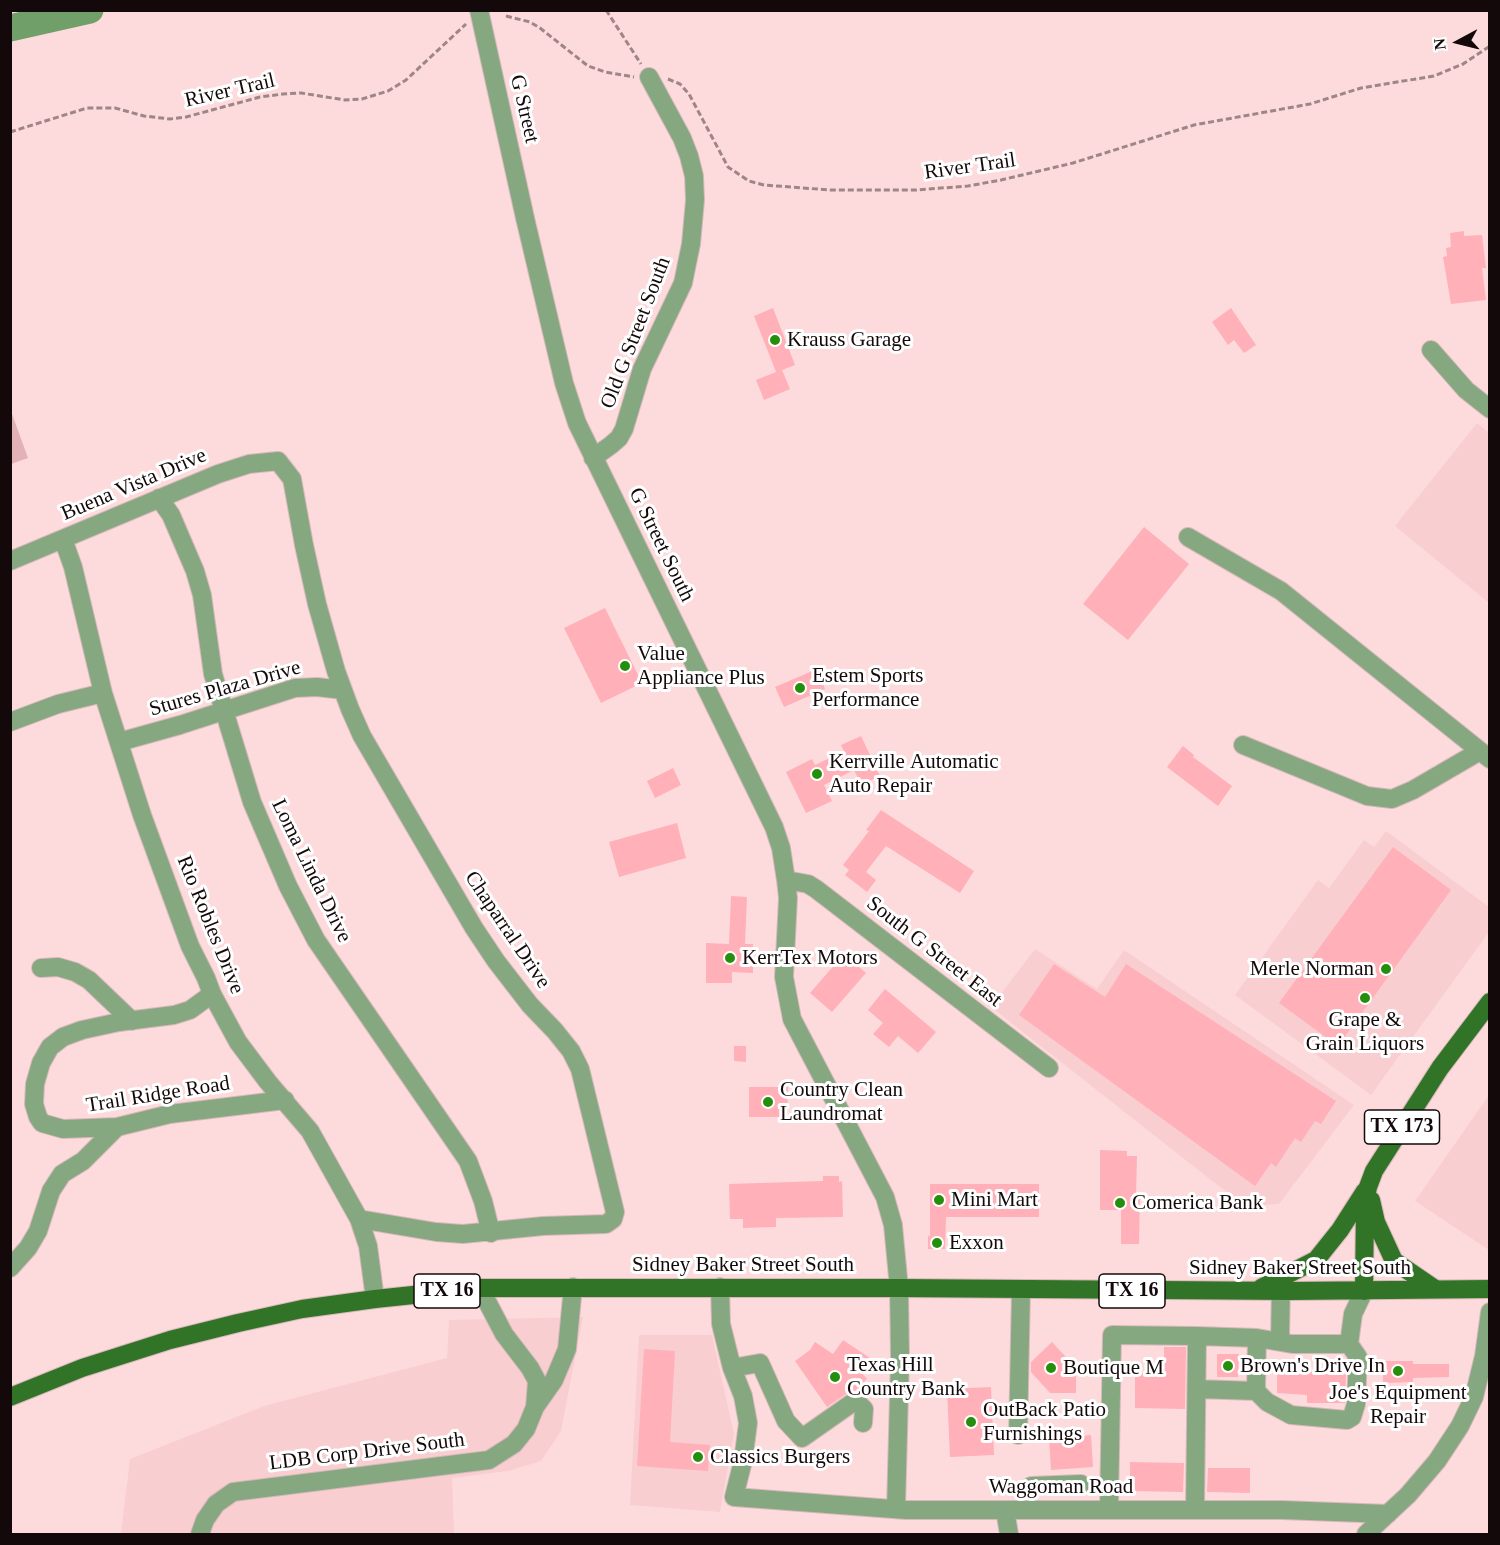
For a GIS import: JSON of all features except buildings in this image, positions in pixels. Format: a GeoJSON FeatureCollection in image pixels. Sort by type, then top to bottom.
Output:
{"type":"FeatureCollection","features":[{"type":"Feature","properties":{"kind":"main road","name":"TX 173"},"geometry":{"type":"LineString","coordinates":[[1364,1291],[1365,1203],[1374,1171],[1440,1068],[1490,1002]]}},
{"type":"Feature","properties":{"kind":"main road"},"geometry":{"type":"LineString","coordinates":[[1281,1285],[1316,1260],[1340,1230],[1368,1187]]}},
{"type":"Feature","properties":{"kind":"main road"},"geometry":{"type":"LineString","coordinates":[[1368,1187],[1377,1222],[1394,1261],[1435,1290]]}},
{"type":"Feature","properties":{"kind":"main road","name":"Sidney Baker Street South"},"geometry":{"type":"LineString","coordinates":[[10,1397],[82,1368],[170,1340],[302,1310],[375,1299],[480,1288],[720,1287],[1255,1291],[1281,1285],[1364,1291],[1490,1289]]}},
{"type":"Feature","properties":{"kind":"street","name":"G Street"},"geometry":{"type":"LineString","coordinates":[[474,16],[525,218]]}},
{"type":"Feature","properties":{"kind":"street","name":"Old G Street South"},"geometry":{"type":"LineString","coordinates":[[593,458],[619,438],[624,429],[642,369],[683,282],[691,244],[695,200],[694,176],[689,156],[682,138],[644,70]]}},
{"type":"Feature","properties":{"kind":"street","name":"G Street South"},"geometry":{"type":"LineString","coordinates":[[525,218],[564,383],[577,423],[774,827],[781,848],[788,907],[784,977],[792,1020],[885,1197],[892,1226],[899,1288],[900,1357],[896,1509]]}},
{"type":"Feature","properties":{"kind":"street"},"geometry":{"type":"LineString","coordinates":[[1431,350],[1466,390],[1490,409]]}},
{"type":"Feature","properties":{"kind":"street","name":"Buena Vista Drive"},"geometry":{"type":"LineString","coordinates":[[10,561],[218,474],[249,464],[278,461]]}},
{"type":"Feature","properties":{"kind":"street","name":"Chaparral Drive"},"geometry":{"type":"LineString","coordinates":[[278,461],[292,479],[317,604],[343,690],[362,736],[474,928],[530,1005],[555,1030],[571,1051],[580,1069],[615,1203],[613,1219],[606,1224],[543,1227],[491,1233],[436,1232],[359,1219]]}},
{"type":"Feature","properties":{"kind":"street","name":"Loma Linda Drive"},"geometry":{"type":"LineString","coordinates":[[159,498],[171,514],[195,571],[202,595],[213,674],[242,771],[264,831],[311,931],[468,1161],[477,1182],[491,1233]]}},
{"type":"Feature","properties":{"kind":"street"},"geometry":{"type":"LineString","coordinates":[[1188,537],[1281,591],[1485,755],[1392,799],[1367,796],[1243,745]]}},
{"type":"Feature","properties":{"kind":"street","name":"Rio Robles Drive"},"geometry":{"type":"LineString","coordinates":[[63,539],[73,567],[103,693],[155,851],[190,946],[212,994],[249,1058],[285,1100],[322,1151],[359,1219],[368,1246],[375,1299]]}},
{"type":"Feature","properties":{"kind":"street","name":"Stures Plaza Drive"},"geometry":{"type":"LineString","coordinates":[[119,742],[294,688],[317,687],[343,690]]}},
{"type":"Feature","properties":{"kind":"street"},"geometry":{"type":"LineString","coordinates":[[10,722],[58,704],[103,693]]}},
{"type":"Feature","properties":{"kind":"street","name":"South G Street East"},"geometry":{"type":"LineString","coordinates":[[786,880],[808,884],[816,889],[1049,1068]]}},
{"type":"Feature","properties":{"kind":"street"},"geometry":{"type":"LineString","coordinates":[[41,968],[58,967],[75,972],[89,980],[132,1020]]}},
{"type":"Feature","properties":{"kind":"street","name":"Trail Ridge Road"},"geometry":{"type":"LineString","coordinates":[[212,994],[190,1011],[82,1030],[63,1037],[50,1047],[41,1063],[35,1084],[34,1104],[42,1123],[63,1130],[117,1127],[170,1114],[285,1100]]}},
{"type":"Feature","properties":{"kind":"street"},"geometry":{"type":"LineString","coordinates":[[10,1268],[16,1264],[33,1239],[51,1191],[62,1174],[82,1161],[117,1127]]}},
{"type":"Feature","properties":{"kind":"street"},"geometry":{"type":"LineString","coordinates":[[1280,1342],[1281,1285]]}},
{"type":"Feature","properties":{"kind":"street","name":"LDB Corp Drive South"},"geometry":{"type":"LineString","coordinates":[[200,1534],[205,1520],[216,1504],[233,1492],[489,1460],[514,1444],[526,1429],[535,1407],[554,1380],[567,1349],[573,1287]]}},
{"type":"Feature","properties":{"kind":"street"},"geometry":{"type":"LineString","coordinates":[[720,1287],[721,1324],[732,1368],[760,1363],[786,1421],[802,1438],[852,1403],[858,1403],[864,1409],[863,1423]]}},
{"type":"Feature","properties":{"kind":"street","name":"LDB Corp Drive South"},"geometry":{"type":"LineString","coordinates":[[480,1288],[504,1334],[537,1381],[535,1407]]}},
{"type":"Feature","properties":{"kind":"street"},"geometry":{"type":"LineString","coordinates":[[1018,1435],[1021,1290]]}},
{"type":"Feature","properties":{"kind":"street"},"geometry":{"type":"LineString","coordinates":[[1197,1389],[1256,1391],[1267,1402],[1291,1415],[1347,1420],[1352,1418],[1356,1404],[1358,1357],[1349,1344],[1353,1314],[1364,1291]]}},
{"type":"Feature","properties":{"kind":"street"},"geometry":{"type":"LineString","coordinates":[[1366,1534],[1408,1495],[1437,1461],[1460,1426],[1482,1401],[1484,1356],[1490,1312]]}},
{"type":"Feature","properties":{"kind":"street"},"geometry":{"type":"LineString","coordinates":[[1109,1509],[1112,1335],[1257,1338],[1292,1344],[1349,1344]]}},
{"type":"Feature","properties":{"kind":"street"},"geometry":{"type":"LineString","coordinates":[[1195,1510],[1197,1336]]}},
{"type":"Feature","properties":{"kind":"street"},"geometry":{"type":"LineString","coordinates":[[1256,1391],[1257,1338]]}},
{"type":"Feature","properties":{"kind":"street","name":"Waggoman Road"},"geometry":{"type":"LineString","coordinates":[[732,1368],[743,1396],[748,1423],[743,1461],[734,1497],[896,1509],[1350,1511],[1388,1514]]}},
{"type":"Feature","properties":{"kind":"street"},"geometry":{"type":"LineString","coordinates":[[1031,1486],[1081,1484]]}},
{"type":"Feature","properties":{"kind":"street"},"geometry":{"type":"LineString","coordinates":[[1005,1510],[1009,1534]]}},
{"type":"Feature","properties":{"kind":"path"},"geometry":{"type":"LineString","coordinates":[[606,10],[644,70]]}},
{"type":"Feature","properties":{"kind":"path","name":"River Trail"},"geometry":{"type":"LineString","coordinates":[[10,132],[87,108],[115,108],[154,118],[170,119],[271,95],[300,93],[345,100],[362,99],[388,91],[398,85],[474,16]]}},
{"type":"Feature","properties":{"kind":"path","name":"River Trail"},"geometry":{"type":"LineString","coordinates":[[506,16],[530,22],[540,28],[588,66],[635,78],[644,70],[667,78],[685,88],[728,167],[749,181],[764,185],[830,190],[916,190],[994,182],[1073,163],[1187,127],[1310,104],[1362,88],[1434,76],[1455,69],[1490,46]]}},
{"type":"Feature","properties":{"kind":"shaded area"},"geometry":{"type":"Polygon","coordinates":[[[11,411],[28,458],[10,464],[11,411]]]}},
{"type":"Feature","properties":{"kind":"shaded area"},"geometry":{"type":"Polygon","coordinates":[[[1477,423],[1489,433],[1489,603],[1395,526],[1477,423]]]}},
{"type":"Feature","properties":{"kind":"shaded area"},"geometry":{"type":"Polygon","coordinates":[[[1386,831],[1489,907],[1489,932],[1371,1095],[1235,995],[1318,880],[1329,888],[1364,840],[1374,847],[1386,831]]]}},
{"type":"Feature","properties":{"kind":"shaded area"},"geometry":{"type":"Polygon","coordinates":[[[1035,949],[1097,989],[1124,950],[1354,1105],[1279,1204],[1244,1206],[991,1007],[1035,949]]]}},
{"type":"Feature","properties":{"kind":"shaded area"},"geometry":{"type":"Polygon","coordinates":[[[1489,1095],[1489,1250],[1415,1201],[1489,1095]]]}},
{"type":"Feature","properties":{"kind":"shaded area"},"geometry":{"type":"Polygon","coordinates":[[[583,1317],[561,1431],[541,1461],[508,1471],[452,1478],[454,1534],[121,1534],[130,1459],[264,1406],[447,1358],[449,1320],[583,1317]]]}},
{"type":"Feature","properties":{"kind":"shaded area"},"geometry":{"type":"Polygon","coordinates":[[[639,1335],[712,1335],[734,1434],[720,1512],[630,1505],[639,1335]]]}},
{"type":"Feature","properties":{"kind":"waterway"},"geometry":{"type":"LineString","coordinates":[[10,28],[90,10]]}},
{"type":"Feature","properties":{"kind":"place","name":"Krauss Garage"},"geometry":{"type":"Point","coordinates":[775,340]}},
{"type":"Feature","properties":{"kind":"place","name":"Value Appliance Plus"},"geometry":{"type":"Point","coordinates":[625,666]}},
{"type":"Feature","properties":{"kind":"place","name":"Estem Sports Performance"},"geometry":{"type":"Point","coordinates":[800,688]}},
{"type":"Feature","properties":{"kind":"place","name":"Kerrville Automatic Auto Repair"},"geometry":{"type":"Point","coordinates":[817,774]}},
{"type":"Feature","properties":{"kind":"place","name":"KerrTex Motors"},"geometry":{"type":"Point","coordinates":[730,958]}},
{"type":"Feature","properties":{"kind":"place","name":"Merle Norman"},"geometry":{"type":"Point","coordinates":[1386,969]}},
{"type":"Feature","properties":{"kind":"place","name":"Grape & Grain Liquors"},"geometry":{"type":"Point","coordinates":[1365,998]}},
{"type":"Feature","properties":{"kind":"place","name":"Country Clean Laundromat"},"geometry":{"type":"Point","coordinates":[768,1102]}},
{"type":"Feature","properties":{"kind":"place","name":"Mini Mart"},"geometry":{"type":"Point","coordinates":[939,1200]}},
{"type":"Feature","properties":{"kind":"place","name":"Comerica Bank"},"geometry":{"type":"Point","coordinates":[1120,1203]}},
{"type":"Feature","properties":{"kind":"place","name":"Exxon"},"geometry":{"type":"Point","coordinates":[937,1243]}},
{"type":"Feature","properties":{"kind":"place","name":"Brown's Drive In"},"geometry":{"type":"Point","coordinates":[1228,1366]}},
{"type":"Feature","properties":{"kind":"place","name":"Boutique M"},"geometry":{"type":"Point","coordinates":[1051,1368]}},
{"type":"Feature","properties":{"kind":"place","name":"Joe's Equipment Repair"},"geometry":{"type":"Point","coordinates":[1398,1371]}},
{"type":"Feature","properties":{"kind":"place","name":"Texas Hill Country Bank"},"geometry":{"type":"Point","coordinates":[835,1377]}},
{"type":"Feature","properties":{"kind":"place","name":"OutBack Patio Furnishings"},"geometry":{"type":"Point","coordinates":[971,1422]}},
{"type":"Feature","properties":{"kind":"place","name":"Classics Burgers"},"geometry":{"type":"Point","coordinates":[698,1457]}}]}
